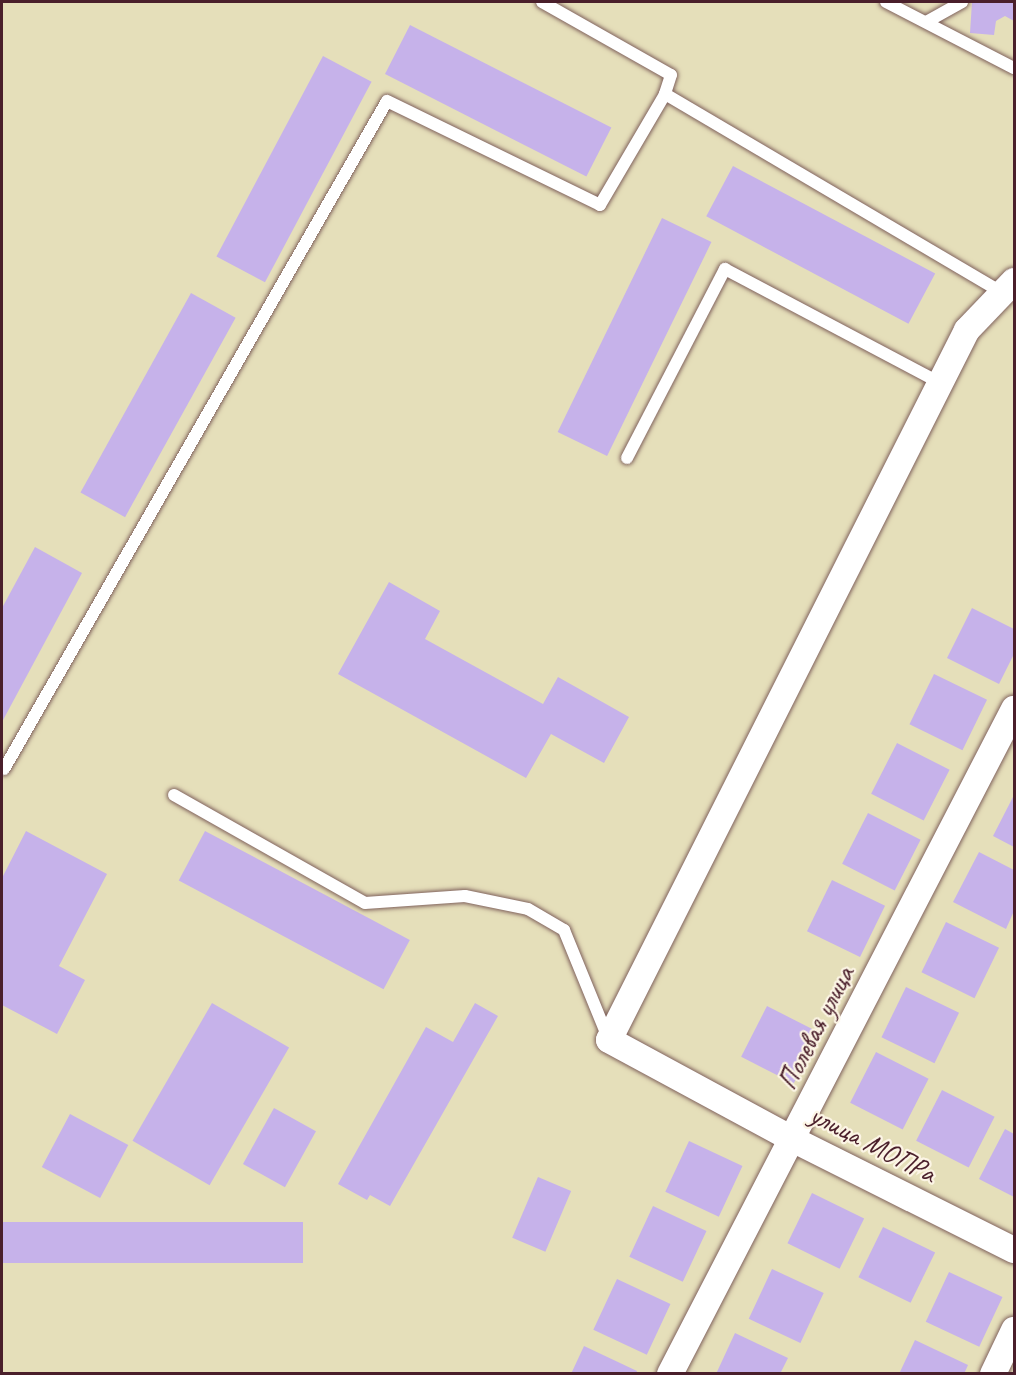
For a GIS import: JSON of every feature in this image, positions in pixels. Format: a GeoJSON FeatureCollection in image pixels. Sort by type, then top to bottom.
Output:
{"type":"FeatureCollection","features":[{"type":"Feature","properties":{"kind":"street"},"geometry":{"type":"LineString","coordinates":[[609,1040],[967,330],[1009,287]]}},
{"type":"Feature","properties":{"kind":"street","name":"Полевая улица"},"geometry":{"type":"LineString","coordinates":[[670,1374],[794,1140],[1014,709]]}},
{"type":"Feature","properties":{"kind":"street","name":"улица МОПРа"},"geometry":{"type":"LineString","coordinates":[[609,1040],[794,1140],[1014,1250]]}},
{"type":"Feature","properties":{"kind":"street"},"geometry":{"type":"LineString","coordinates":[[993,1374],[1014,1330]]}},
{"type":"Feature","properties":{"kind":"lane"},"geometry":{"type":"LineString","coordinates":[[4,769],[387,101],[600,205],[665,94],[671,75],[542,2]]}},
{"type":"Feature","properties":{"kind":"lane"},"geometry":{"type":"LineString","coordinates":[[886,2],[927,21],[1014,68]]}},
{"type":"Feature","properties":{"kind":"lane"},"geometry":{"type":"LineString","coordinates":[[927,21],[962,2]]}},
{"type":"Feature","properties":{"kind":"lane"},"geometry":{"type":"LineString","coordinates":[[665,94],[1009,287]]}},
{"type":"Feature","properties":{"kind":"lane"},"geometry":{"type":"LineString","coordinates":[[627,458],[725,270],[940,383]]}},
{"type":"Feature","properties":{"kind":"lane"},"geometry":{"type":"LineString","coordinates":[[174,795],[365,903],[465,896],[528,909],[564,930],[609,1040]]}},
{"type":"Feature","properties":{"kind":"building"},"geometry":{"type":"Polygon","coordinates":[[[972,2],[1014,2],[1014,21],[1005,16],[996,21],[994,35],[970,33],[972,2]]]}},
{"type":"Feature","properties":{"kind":"building"},"geometry":{"type":"Polygon","coordinates":[[[410,25],[611,128],[586,177],[385,74],[410,25]]]}},
{"type":"Feature","properties":{"kind":"building"},"geometry":{"type":"Polygon","coordinates":[[[323,56],[372,82],[265,282],[216,256],[323,56]]]}},
{"type":"Feature","properties":{"kind":"building"},"geometry":{"type":"Polygon","coordinates":[[[733,166],[935,274],[908,324],[706,216],[733,166]]]}},
{"type":"Feature","properties":{"kind":"building"},"geometry":{"type":"Polygon","coordinates":[[[662,218],[711,242],[607,456],[558,432],[662,218]]]}},
{"type":"Feature","properties":{"kind":"building"},"geometry":{"type":"Polygon","coordinates":[[[191,293],[236,318],[125,517],[80,492],[191,293]]]}},
{"type":"Feature","properties":{"kind":"building"},"geometry":{"type":"Polygon","coordinates":[[[35,547],[82,573],[2,722],[2,608],[35,547]]]}},
{"type":"Feature","properties":{"kind":"building"},"geometry":{"type":"Polygon","coordinates":[[[389,582],[440,611],[425,639],[543,704],[558,677],[629,717],[604,763],[551,734],[526,778],[338,674],[389,582]]]}},
{"type":"Feature","properties":{"kind":"building"},"geometry":{"type":"Polygon","coordinates":[[[972,608],[1014,629],[1014,654],[999,684],[947,658],[972,608]]]}},
{"type":"Feature","properties":{"kind":"building"},"geometry":{"type":"Polygon","coordinates":[[[934,674],[987,700],[962,750],[909,724],[934,674]]]}},
{"type":"Feature","properties":{"kind":"building"},"geometry":{"type":"Polygon","coordinates":[[[897,743],[950,770],[924,821],[871,794],[897,743]]]}},
{"type":"Feature","properties":{"kind":"building"},"geometry":{"type":"Polygon","coordinates":[[[1014,795],[1014,847],[993,836],[1014,795]]]}},
{"type":"Feature","properties":{"kind":"building"},"geometry":{"type":"Polygon","coordinates":[[[868,813],[921,840],[895,891],[842,864],[868,813]]]}},
{"type":"Feature","properties":{"kind":"building"},"geometry":{"type":"Polygon","coordinates":[[[26,831],[107,874],[59,966],[85,980],[57,1034],[2,1005],[2,878],[26,831]]]}},
{"type":"Feature","properties":{"kind":"building"},"geometry":{"type":"Polygon","coordinates":[[[205,831],[410,940],[384,989],[179,880],[205,831]]]}},
{"type":"Feature","properties":{"kind":"building"},"geometry":{"type":"Polygon","coordinates":[[[979,852],[1014,870],[1014,911],[1006,929],[953,902],[979,852]]]}},
{"type":"Feature","properties":{"kind":"building"},"geometry":{"type":"Polygon","coordinates":[[[832,880],[885,906],[860,957],[807,931],[832,880]]]}},
{"type":"Feature","properties":{"kind":"building"},"geometry":{"type":"Polygon","coordinates":[[[946,922],[999,948],[974,998],[921,972],[946,922]]]}},
{"type":"Feature","properties":{"kind":"building"},"geometry":{"type":"Polygon","coordinates":[[[906,987],[959,1013],[934,1063],[881,1037],[906,987]]]}},
{"type":"Feature","properties":{"kind":"building"},"geometry":{"type":"Polygon","coordinates":[[[212,1003],[289,1048],[210,1185],[133,1141],[212,1003]]]}},
{"type":"Feature","properties":{"kind":"building"},"geometry":{"type":"Polygon","coordinates":[[[475,1003],[498,1016],[390,1206],[370,1195],[367,1200],[338,1184],[426,1027],[453,1042],[475,1003]]]}},
{"type":"Feature","properties":{"kind":"building"},"geometry":{"type":"Polygon","coordinates":[[[767,1006],[820,1033],[794,1084],[741,1057],[767,1006]]]}},
{"type":"Feature","properties":{"kind":"building"},"geometry":{"type":"Polygon","coordinates":[[[876,1052],[929,1079],[903,1130],[850,1103],[876,1052]]]}},
{"type":"Feature","properties":{"kind":"building"},"geometry":{"type":"Polygon","coordinates":[[[942,1090],[995,1117],[969,1168],[916,1141],[942,1090]]]}},
{"type":"Feature","properties":{"kind":"building"},"geometry":{"type":"Polygon","coordinates":[[[274,1108],[316,1131],[285,1187],[243,1164],[274,1108]]]}},
{"type":"Feature","properties":{"kind":"building"},"geometry":{"type":"Polygon","coordinates":[[[70,1114],[128,1145],[100,1198],[42,1167],[70,1114]]]}},
{"type":"Feature","properties":{"kind":"building"},"geometry":{"type":"Polygon","coordinates":[[[1005,1129],[1014,1134],[1014,1197],[979,1179],[1005,1129]]]}},
{"type":"Feature","properties":{"kind":"building"},"geometry":{"type":"Polygon","coordinates":[[[689,1141],[742,1166],[719,1217],[665,1192],[689,1141]]]}},
{"type":"Feature","properties":{"kind":"building"},"geometry":{"type":"Polygon","coordinates":[[[538,1177],[571,1191],[545,1252],[512,1238],[538,1177]]]}},
{"type":"Feature","properties":{"kind":"building"},"geometry":{"type":"Polygon","coordinates":[[[812,1193],[864,1218],[840,1269],[787,1243],[812,1193]]]}},
{"type":"Feature","properties":{"kind":"building"},"geometry":{"type":"Polygon","coordinates":[[[653,1206],[706,1231],[683,1282],[629,1257],[653,1206]]]}},
{"type":"Feature","properties":{"kind":"building"},"geometry":{"type":"Polygon","coordinates":[[[2,1222],[303,1222],[303,1263],[2,1263],[2,1222]]]}},
{"type":"Feature","properties":{"kind":"building"},"geometry":{"type":"Polygon","coordinates":[[[883,1227],[935,1252],[911,1303],[858,1277],[883,1227]]]}},
{"type":"Feature","properties":{"kind":"building"},"geometry":{"type":"Polygon","coordinates":[[[772,1269],[824,1293],[800,1343],[749,1319],[772,1269]]]}},
{"type":"Feature","properties":{"kind":"building"},"geometry":{"type":"Polygon","coordinates":[[[949,1272],[1002,1297],[979,1347],[926,1322],[949,1272]]]}},
{"type":"Feature","properties":{"kind":"building"},"geometry":{"type":"Polygon","coordinates":[[[617,1279],[670,1304],[647,1355],[593,1330],[617,1279]]]}},
{"type":"Feature","properties":{"kind":"building"},"geometry":{"type":"Polygon","coordinates":[[[735,1333],[788,1358],[780,1374],[716,1374],[735,1333]]]}},
{"type":"Feature","properties":{"kind":"building"},"geometry":{"type":"Polygon","coordinates":[[[915,1340],[968,1365],[964,1374],[899,1374],[915,1340]]]}},
{"type":"Feature","properties":{"kind":"building"},"geometry":{"type":"Polygon","coordinates":[[[584,1346],[637,1371],[636,1374],[571,1374],[584,1346]]]}}]}
